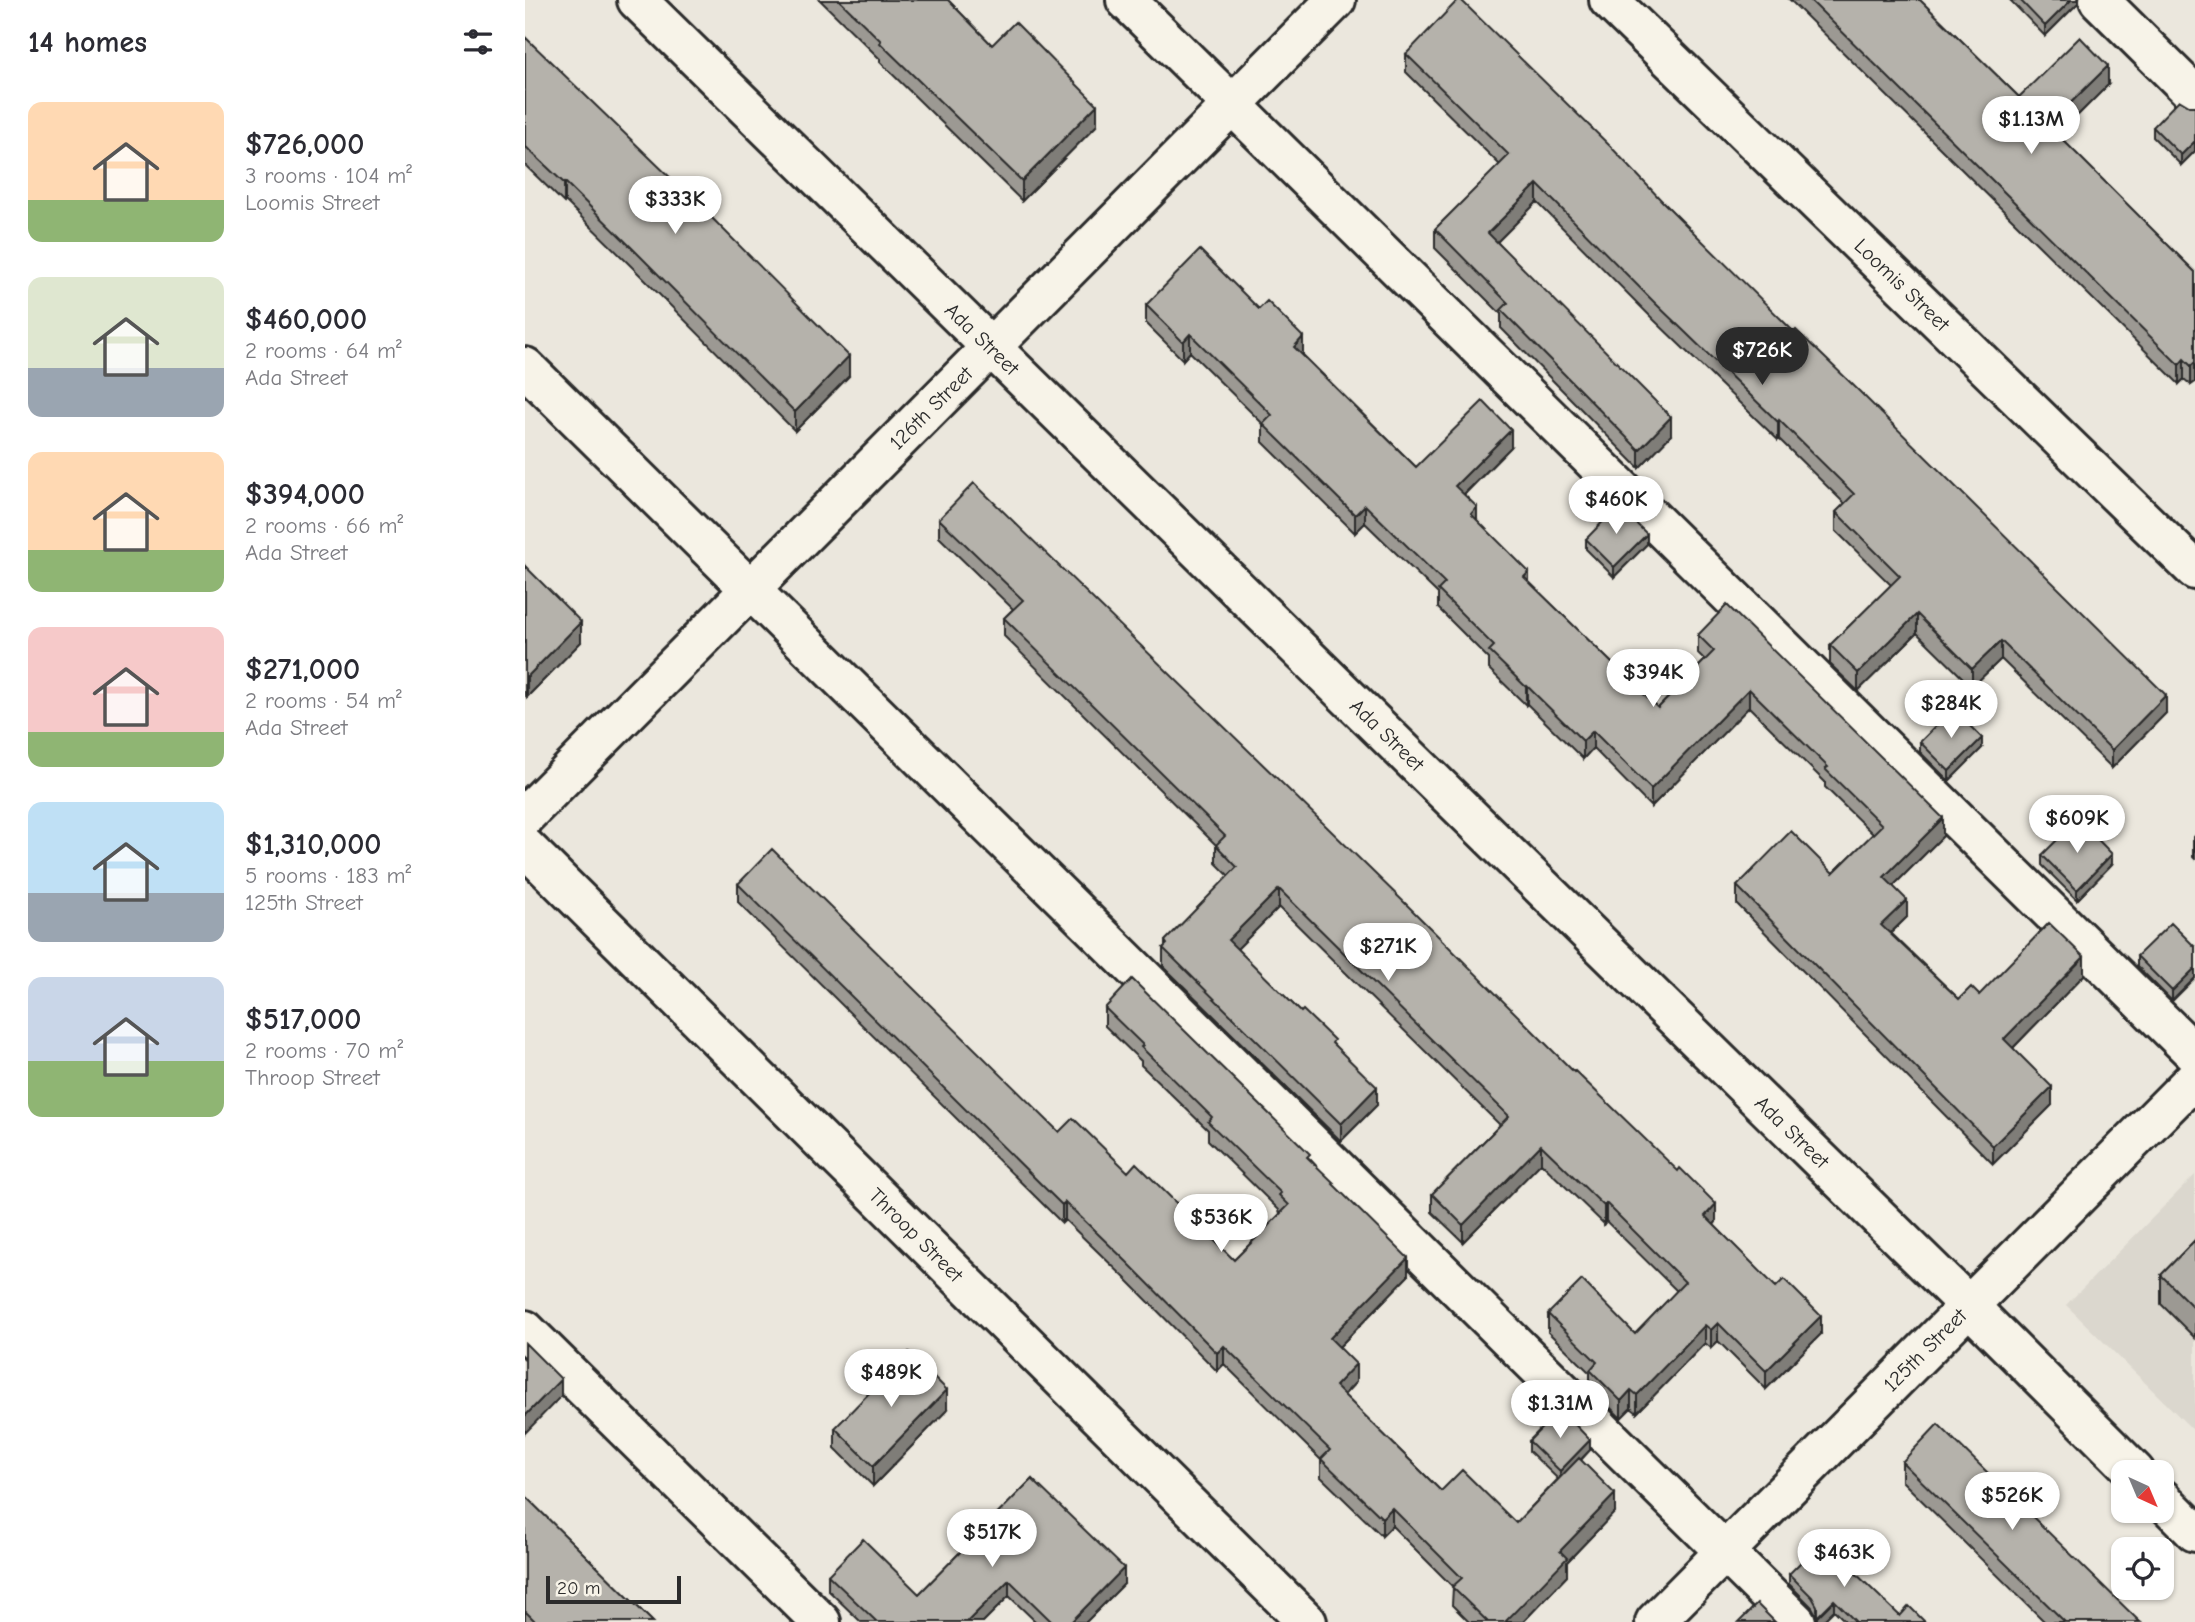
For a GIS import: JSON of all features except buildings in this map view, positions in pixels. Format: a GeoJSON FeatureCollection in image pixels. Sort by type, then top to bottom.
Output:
{"type":"FeatureCollection","features":[{"type":"Feature","properties":{"kind":"street","name":"Ada Street"},"geometry":{"type":"LineString","coordinates":[[637,0],[2123,1460]]}},
{"type":"Feature","properties":{"kind":"street"},"geometry":{"type":"LineString","coordinates":[[1126,0],[2195,1054]]}},
{"type":"Feature","properties":{"kind":"street","name":"126th Street"},"geometry":{"type":"LineString","coordinates":[[525,816],[1336,0]]}},
{"type":"Feature","properties":{"kind":"street","name":"Loomis Street"},"geometry":{"type":"LineString","coordinates":[[1609,0],[2195,570]]}},
{"type":"Feature","properties":{"kind":"street"},"geometry":{"type":"LineString","coordinates":[[2099,0],[2195,95]]}},
{"type":"Feature","properties":{"kind":"street"},"geometry":{"type":"LineString","coordinates":[[525,368],[1796,1622]]}},
{"type":"Feature","properties":{"kind":"street","name":"Throop Street"},"geometry":{"type":"LineString","coordinates":[[525,847],[1307,1622]]}},
{"type":"Feature","properties":{"kind":"street","name":"125th Street"},"geometry":{"type":"LineString","coordinates":[[1655,1622],[2195,1078]]}},
{"type":"Feature","properties":{"kind":"street"},"geometry":{"type":"LineString","coordinates":[[525,1330],[821,1622]]}},
{"type":"Feature","properties":{"kind":"street"},"geometry":{"type":"LineString","coordinates":[[2174,1511],[2195,1532]]}},
{"type":"Feature","properties":{"kind":"shaded area"},"geometry":{"type":"Polygon","coordinates":[[[2195,1175],[2195,1432],[2066,1305],[2195,1175]]]}}]}
